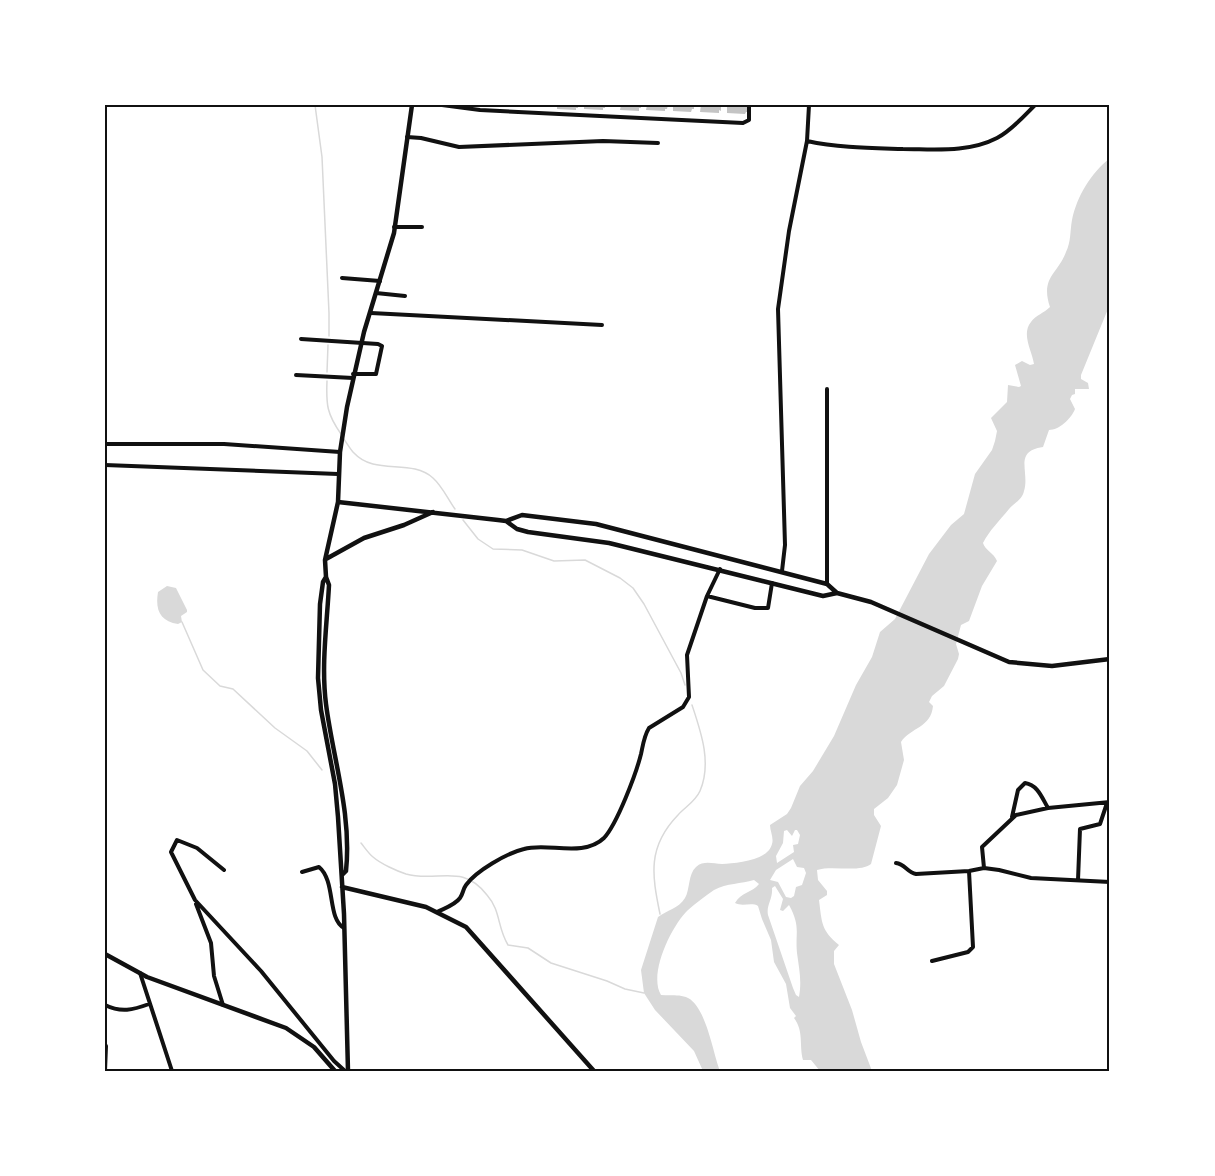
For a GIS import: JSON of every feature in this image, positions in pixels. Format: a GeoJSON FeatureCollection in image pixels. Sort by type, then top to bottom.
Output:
{"type":"FeatureCollection","features":[{"type":"Feature","properties":{"kind":"street"},"geometry":{"type":"LineString","coordinates":[[347,1071],[342,875],[346,871],[347,836],[341,785],[330,742],[325,685],[329,585],[326,578],[325,560],[338,502],[341,441],[353,376],[394,226],[412,105]]}},
{"type":"Feature","properties":{"kind":"street"},"geometry":{"type":"LineString","coordinates":[[442,105],[480,110],[743,123],[749,120],[749,105]]}},
{"type":"Feature","properties":{"kind":"street"},"geometry":{"type":"LineString","coordinates":[[782,571],[785,545],[778,309],[789,231],[807,141],[809,105]]}},
{"type":"Feature","properties":{"kind":"street"},"geometry":{"type":"LineString","coordinates":[[807,141],[854,148],[965,148],[997,138],[1035,105]]}},
{"type":"Feature","properties":{"kind":"street"},"geometry":{"type":"LineString","coordinates":[[406,137],[459,147],[603,141],[658,144]]}},
{"type":"Feature","properties":{"kind":"street"},"geometry":{"type":"LineString","coordinates":[[394,226],[422,227]]}},
{"type":"Feature","properties":{"kind":"street"},"geometry":{"type":"LineString","coordinates":[[342,278],[380,281]]}},
{"type":"Feature","properties":{"kind":"street"},"geometry":{"type":"LineString","coordinates":[[376,293],[405,296]]}},
{"type":"Feature","properties":{"kind":"street"},"geometry":{"type":"LineString","coordinates":[[371,313],[602,325]]}},
{"type":"Feature","properties":{"kind":"street"},"geometry":{"type":"LineString","coordinates":[[296,375],[353,376],[373,375],[378,371],[381,346],[301,339]]}},
{"type":"Feature","properties":{"kind":"street"},"geometry":{"type":"LineString","coordinates":[[827,389],[827,584]]}},
{"type":"Feature","properties":{"kind":"street"},"geometry":{"type":"LineString","coordinates":[[105,444],[224,444],[340,452]]}},
{"type":"Feature","properties":{"kind":"street"},"geometry":{"type":"LineString","coordinates":[[105,465],[338,474]]}},
{"type":"Feature","properties":{"kind":"street"},"geometry":{"type":"LineString","coordinates":[[338,502],[506,521],[522,515],[596,524],[782,571],[827,584],[837,593]]}},
{"type":"Feature","properties":{"kind":"street"},"geometry":{"type":"LineString","coordinates":[[325,560],[364,538],[404,525],[432,512]]}},
{"type":"Feature","properties":{"kind":"street"},"geometry":{"type":"LineString","coordinates":[[506,521],[517,529],[528,532],[609,543],[823,596],[837,593],[871,602],[1009,662],[1052,666],[1110,659]]}},
{"type":"Feature","properties":{"kind":"street"},"geometry":{"type":"LineString","coordinates":[[437,912],[457,902],[466,884],[492,863],[509,855],[529,847],[558,849],[583,847],[595,844],[604,837],[630,784],[649,728],[683,707],[689,697],[687,655],[707,596],[720,569]]}},
{"type":"Feature","properties":{"kind":"street"},"geometry":{"type":"LineString","coordinates":[[707,596],[755,608],[768,608],[772,582]]}},
{"type":"Feature","properties":{"kind":"street"},"geometry":{"type":"LineString","coordinates":[[984,868],[982,847],[1012,818],[1018,790],[1025,783],[1036,788],[1048,808]]}},
{"type":"Feature","properties":{"kind":"street"},"geometry":{"type":"LineString","coordinates":[[1012,818],[1048,808],[1108,802],[1100,824],[1084,826],[1080,829],[1078,880]]}},
{"type":"Feature","properties":{"kind":"street"},"geometry":{"type":"LineString","coordinates":[[224,870],[197,848],[177,840],[171,852],[195,900],[211,943],[214,976],[224,1005]]}},
{"type":"Feature","properties":{"kind":"street"},"geometry":{"type":"LineString","coordinates":[[897,862],[913,873],[969,871],[984,868],[1030,878],[1110,882]]}},
{"type":"Feature","properties":{"kind":"street"},"geometry":{"type":"LineString","coordinates":[[302,872],[315,867],[324,871],[336,918],[339,925],[344,928]]}},
{"type":"Feature","properties":{"kind":"street"},"geometry":{"type":"LineString","coordinates":[[932,961],[968,952],[973,947],[969,871]]}},
{"type":"Feature","properties":{"kind":"street"},"geometry":{"type":"LineString","coordinates":[[342,887],[437,912],[466,927],[594,1071]]}},
{"type":"Feature","properties":{"kind":"street"},"geometry":{"type":"LineString","coordinates":[[195,900],[261,970],[334,1061],[347,1071]]}},
{"type":"Feature","properties":{"kind":"street"},"geometry":{"type":"LineString","coordinates":[[105,954],[140,973],[286,1028],[314,1047],[335,1071]]}},
{"type":"Feature","properties":{"kind":"street"},"geometry":{"type":"LineString","coordinates":[[140,973],[172,1071]]}},
{"type":"Feature","properties":{"kind":"street"},"geometry":{"type":"LineString","coordinates":[[105,1005],[114,1010],[130,1011],[149,1004]]}},
{"type":"Feature","properties":{"kind":"street"},"geometry":{"type":"LineString","coordinates":[[105,1071],[106,1046]]}},
{"type":"Feature","properties":{"kind":"shaded area"},"geometry":{"type":"Polygon","coordinates":[[[1110,158],[1110,304],[1081,375],[1081,379],[1088,383],[1089,389],[1075,389],[1075,394],[1070,399],[1075,409],[1071,416],[1061,426],[1049,430],[1043,447],[1028,453],[1025,458],[1023,494],[988,534],[983,543],[997,561],[982,586],[969,621],[961,625],[956,644],[958,659],[944,686],[932,696],[929,702],[933,706],[929,719],[901,742],[904,760],[897,785],[888,798],[874,809],[874,815],[881,826],[871,864],[853,869],[817,870],[818,880],[827,891],[827,895],[819,900],[822,920],[829,935],[839,945],[834,951],[834,964],[872,1071],[820,1071],[811,1060],[803,1060],[800,1033],[794,1018],[796,1016],[790,1008],[786,984],[774,962],[771,940],[758,906],[735,903],[759,884],[754,880],[714,890],[688,910],[669,938],[660,963],[657,975],[661,995],[688,998],[700,1011],[704,1020],[720,1071],[703,1071],[694,1051],[655,1010],[644,993],[641,970],[658,917],[682,902],[687,895],[693,870],[699,865],[743,862],[758,858],[769,850],[772,842],[770,825],[787,814],[800,786],[813,771],[834,736],[856,685],[872,657],[880,632],[895,619],[929,554],[951,525],[964,514],[975,474],[992,450],[995,441],[997,431],[991,418],[1007,402],[1008,385],[1021,386],[1015,365],[1022,361],[1030,365],[1034,364],[1027,337],[1028,327],[1035,318],[1050,307],[1047,289],[1051,276],[1068,248],[1077,202],[1091,178],[1110,158]],[[787,830],[784,831],[783,843],[776,856],[777,863],[794,852],[793,845],[798,844],[800,835],[797,830],[792,836],[787,830]],[[793,859],[776,870],[770,880],[778,882],[786,897],[791,898],[794,896],[796,887],[802,885],[806,873],[804,868],[797,867],[793,859]],[[775,886],[772,888],[768,915],[793,988],[799,997],[800,980],[795,919],[789,905],[783,911],[780,910],[783,899],[775,886]]]}},
{"type":"Feature","properties":{"kind":"shaded area"},"geometry":{"type":"Polygon","coordinates":[[[167,586],[176,588],[187,610],[181,616],[182,622],[178,624],[163,617],[158,609],[158,592],[167,586]]]}},
{"type":"Feature","properties":{"kind":"building"},"geometry":{"type":"Polygon","coordinates":[[[557,105],[578,105],[578,108],[576,110],[557,109],[557,105]]]}},
{"type":"Feature","properties":{"kind":"building"},"geometry":{"type":"Polygon","coordinates":[[[584,105],[605,105],[605,108],[603,110],[584,109],[584,105]]]}},
{"type":"Feature","properties":{"kind":"building"},"geometry":{"type":"Polygon","coordinates":[[[621,105],[641,105],[641,108],[639,111],[620,110],[621,105]]]}},
{"type":"Feature","properties":{"kind":"building"},"geometry":{"type":"Polygon","coordinates":[[[647,105],[668,105],[665,111],[646,110],[647,105]]]}},
{"type":"Feature","properties":{"kind":"building"},"geometry":{"type":"Polygon","coordinates":[[[673,105],[694,105],[694,109],[691,112],[673,111],[673,105]]]}},
{"type":"Feature","properties":{"kind":"building"},"geometry":{"type":"Polygon","coordinates":[[[701,105],[721,105],[721,111],[719,110],[719,113],[700,112],[701,105]]]}},
{"type":"Feature","properties":{"kind":"building"},"geometry":{"type":"Polygon","coordinates":[[[727,105],[747,105],[747,112],[745,114],[727,113],[727,105]]]}},
{"type":"Feature","properties":{"kind":"waterway"},"geometry":{"type":"LineString","coordinates":[[315,105],[322,157],[329,336]]}},
{"type":"Feature","properties":{"kind":"waterway"},"geometry":{"type":"LineString","coordinates":[[327,372],[328,345]]}},
{"type":"Feature","properties":{"kind":"waterway"},"geometry":{"type":"LineString","coordinates":[[327,381],[328,409],[341,434]]}},
{"type":"Feature","properties":{"kind":"waterway"},"geometry":{"type":"LineString","coordinates":[[343,438],[363,460],[372,464],[404,467],[424,472],[439,485],[455,509]]}},
{"type":"Feature","properties":{"kind":"waterway"},"geometry":{"type":"LineString","coordinates":[[463,520],[478,539],[493,549],[522,550],[554,561],[585,560],[620,578],[633,588],[644,604],[681,673],[685,685]]}},
{"type":"Feature","properties":{"kind":"waterway"},"geometry":{"type":"LineString","coordinates":[[182,622],[203,670],[220,686],[233,689],[275,728],[307,751],[322,770]]}},
{"type":"Feature","properties":{"kind":"waterway"},"geometry":{"type":"LineString","coordinates":[[660,914],[654,874],[657,850],[668,827],[700,791],[705,770],[704,748],[692,705]]}},
{"type":"Feature","properties":{"kind":"waterway"},"geometry":{"type":"LineString","coordinates":[[361,843],[376,860],[402,873],[417,876],[459,876],[478,885],[495,907],[508,945],[528,948],[551,963],[625,989],[644,993]]}}]}
